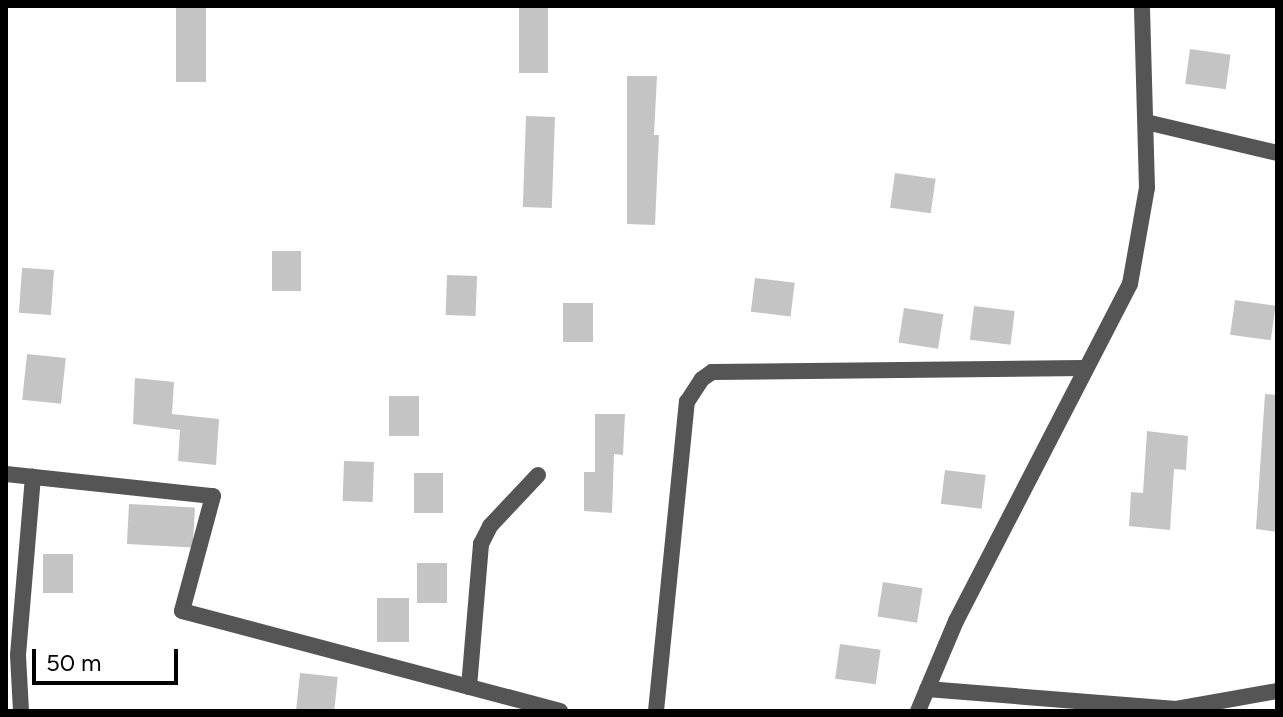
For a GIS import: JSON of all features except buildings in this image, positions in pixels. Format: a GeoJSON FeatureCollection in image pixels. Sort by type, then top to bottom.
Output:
{"type":"FeatureCollection","features":[{"type":"Feature","properties":{"kind":"street"},"geometry":{"type":"LineString","coordinates":[[918,711],[956,621],[1130,284],[1147,188],[1142,6]]}},
{"type":"Feature","properties":{"kind":"street"},"geometry":{"type":"LineString","coordinates":[[1146,122],[1277,153]]}},
{"type":"Feature","properties":{"kind":"street"},"geometry":{"type":"LineString","coordinates":[[656,711],[687,402],[702,379],[712,372],[1084,368]]}},
{"type":"Feature","properties":{"kind":"street"},"geometry":{"type":"LineString","coordinates":[[6,474],[213,496],[182,611],[560,711]]}},
{"type":"Feature","properties":{"kind":"street"},"geometry":{"type":"LineString","coordinates":[[469,687],[481,544],[490,526],[538,475]]}},
{"type":"Feature","properties":{"kind":"street"},"geometry":{"type":"LineString","coordinates":[[21,711],[18,655],[33,477]]}},
{"type":"Feature","properties":{"kind":"street"},"geometry":{"type":"LineString","coordinates":[[927,689],[1176,709],[1277,691]]}}]}
